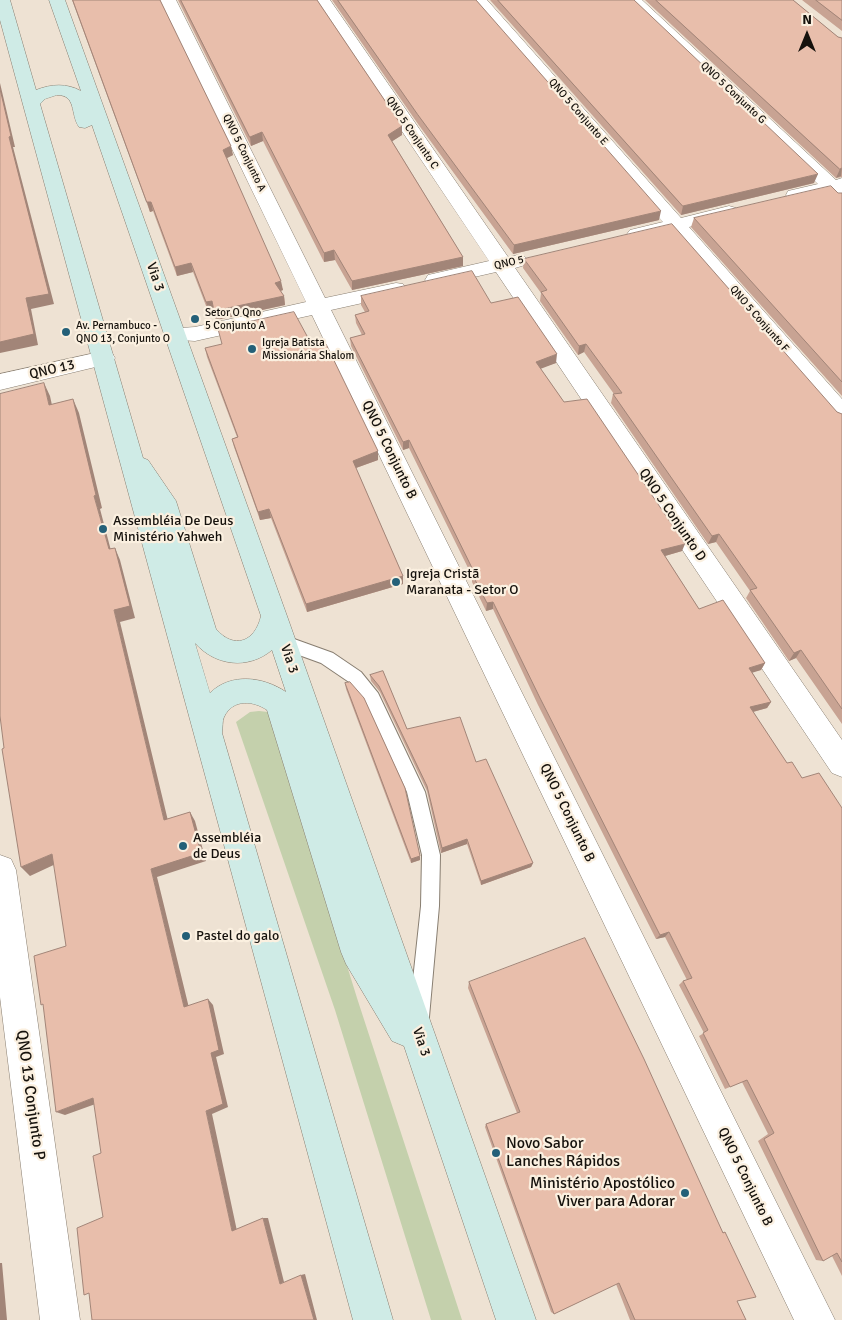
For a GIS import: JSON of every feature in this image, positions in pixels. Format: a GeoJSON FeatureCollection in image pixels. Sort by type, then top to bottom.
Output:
{"type":"FeatureCollection","features":[{"type":"Feature","properties":{"kind":"main road"},"geometry":{"type":"LineString","coordinates":[[2,0],[373,1320]]}},
{"type":"Feature","properties":{"kind":"main road"},"geometry":{"type":"LineString","coordinates":[[12,0],[21,16],[35,59]]}},
{"type":"Feature","properties":{"kind":"main road","name":"Via 3"},"geometry":{"type":"LineString","coordinates":[[57,0],[63,71],[137,227],[279,629],[516,1320]]}},
{"type":"Feature","properties":{"kind":"main road"},"geometry":{"type":"LineString","coordinates":[[32,104],[36,97],[48,92],[61,90],[76,95],[101,170],[137,227]]}},
{"type":"Feature","properties":{"kind":"main road"},"geometry":{"type":"LineString","coordinates":[[128,449],[164,501],[204,634],[208,641],[224,652],[246,651],[260,644],[270,634],[274,625],[279,629]]}},
{"type":"Feature","properties":{"kind":"main road"},"geometry":{"type":"LineString","coordinates":[[208,731],[208,722],[217,703],[236,692],[260,691],[279,703],[358,952],[433,1077]]}},
{"type":"Feature","properties":{"kind":"street","name":"QNO 5 Conjunto A"},"geometry":{"type":"LineString","coordinates":[[168,0],[319,307]]}},
{"type":"Feature","properties":{"kind":"street","name":"QNO 5 Conjunto C"},"geometry":{"type":"LineString","coordinates":[[322,0],[502,265]]}},
{"type":"Feature","properties":{"kind":"street","name":"QNO 5 Conjunto E"},"geometry":{"type":"LineString","coordinates":[[479,0],[677,224]]}},
{"type":"Feature","properties":{"kind":"street","name":"QNO 5 Conjunto G"},"geometry":{"type":"LineString","coordinates":[[634,0],[839,189]]}},
{"type":"Feature","properties":{"kind":"street"},"geometry":{"type":"LineString","coordinates":[[774,201],[839,189]]}},
{"type":"Feature","properties":{"kind":"street"},"geometry":{"type":"LineString","coordinates":[[618,238],[745,208]]}},
{"type":"Feature","properties":{"kind":"street","name":"QNO 5 Conjunto F"},"geometry":{"type":"LineString","coordinates":[[677,224],[842,414]]}},
{"type":"Feature","properties":{"kind":"street","name":"QNO 5"},"geometry":{"type":"LineString","coordinates":[[175,334],[195,334],[541,256]]}},
{"type":"Feature","properties":{"kind":"street","name":"QNO 5 Conjunto D"},"geometry":{"type":"LineString","coordinates":[[502,265],[842,764]]}},
{"type":"Feature","properties":{"kind":"street","name":"QNO 5 Conjunto B"},"geometry":{"type":"LineString","coordinates":[[319,307],[815,1320]]}},
{"type":"Feature","properties":{"kind":"street","name":"QNO 13"},"geometry":{"type":"LineString","coordinates":[[0,382],[104,358]]}},
{"type":"Feature","properties":{"kind":"street","name":"QNO 13 Conjunto P"},"geometry":{"type":"LineString","coordinates":[[0,870],[60,1320]]}},
{"type":"Feature","properties":{"kind":"lane"},"geometry":{"type":"LineString","coordinates":[[279,629],[355,676],[372,698],[416,792],[431,855],[430,906],[418,1034]]}},
{"type":"Feature","properties":{"kind":"green space"},"geometry":{"type":"Polygon","coordinates":[[[250,712],[268,712],[357,998],[462,1320],[431,1320],[335,1010],[236,722],[250,712]]]}},
{"type":"Feature","properties":{"kind":"building"},"geometry":{"type":"Polygon","coordinates":[[[73,0],[160,0],[231,146],[223,150],[281,281],[275,283],[284,296],[214,311],[212,301],[206,302],[191,263],[175,267],[151,202],[147,202],[73,0]]]}},
{"type":"Feature","properties":{"kind":"building"},"geometry":{"type":"Polygon","coordinates":[[[181,0],[317,0],[402,126],[388,135],[463,257],[352,281],[334,250],[324,253],[262,132],[250,137],[181,0]]]}},
{"type":"Feature","properties":{"kind":"building"},"geometry":{"type":"Polygon","coordinates":[[[338,0],[476,0],[661,211],[514,245],[418,115],[338,0]]]}},
{"type":"Feature","properties":{"kind":"building"},"geometry":{"type":"Polygon","coordinates":[[[498,0],[634,0],[818,174],[683,206],[498,0]]]}},
{"type":"Feature","properties":{"kind":"building"},"geometry":{"type":"Polygon","coordinates":[[[656,0],[793,0],[838,37],[842,38],[842,168],[840,169],[656,0]]]}},
{"type":"Feature","properties":{"kind":"building"},"geometry":{"type":"Polygon","coordinates":[[[816,0],[842,0],[842,20],[816,0]]]}},
{"type":"Feature","properties":{"kind":"building"},"geometry":{"type":"Polygon","coordinates":[[[0,89],[11,136],[9,137],[49,294],[26,298],[34,334],[0,342],[0,89]]]}},
{"type":"Feature","properties":{"kind":"building"},"geometry":{"type":"Polygon","coordinates":[[[831,186],[838,193],[842,193],[842,382],[694,218],[831,186]]]}},
{"type":"Feature","properties":{"kind":"building"},"geometry":{"type":"Polygon","coordinates":[[[672,224],[837,412],[842,414],[842,709],[801,650],[794,653],[750,590],[757,588],[719,534],[712,536],[613,394],[622,393],[586,344],[579,346],[541,292],[547,290],[524,259],[672,224]]]}},
{"type":"Feature","properties":{"kind":"building"},"geometry":{"type":"Polygon","coordinates":[[[472,271],[491,303],[518,297],[557,354],[536,362],[564,402],[587,399],[685,544],[661,550],[699,609],[723,600],[765,663],[749,668],[771,702],[750,707],[787,763],[792,762],[802,778],[819,773],[842,808],[842,1262],[837,1253],[823,1261],[764,1139],[774,1133],[747,1080],[730,1087],[703,1033],[708,1030],[683,981],[692,978],[669,932],[660,935],[493,602],[487,603],[472,574],[475,574],[409,440],[403,442],[350,338],[365,334],[355,315],[369,311],[361,296],[472,271]]]}},
{"type":"Feature","properties":{"kind":"building"},"geometry":{"type":"Polygon","coordinates":[[[294,312],[313,347],[326,344],[378,451],[353,461],[403,576],[306,604],[269,509],[258,512],[232,439],[238,437],[205,348],[222,344],[218,329],[294,312]]]}},
{"type":"Feature","properties":{"kind":"building"},"geometry":{"type":"Polygon","coordinates":[[[44,383],[49,405],[73,399],[96,495],[94,496],[109,549],[115,548],[130,606],[114,610],[164,820],[190,812],[201,853],[151,869],[184,1007],[208,999],[219,1050],[211,1053],[223,1104],[206,1111],[232,1231],[263,1218],[280,1284],[301,1275],[314,1320],[92,1320],[89,1293],[84,1295],[77,1228],[103,1217],[93,1156],[101,1153],[93,1098],[56,1112],[43,1004],[41,1005],[34,956],[66,946],[52,854],[21,867],[2,749],[4,748],[0,716],[0,394],[44,383]]]}},
{"type":"Feature","properties":{"kind":"building"},"geometry":{"type":"Polygon","coordinates":[[[383,671],[407,729],[460,717],[476,762],[486,759],[533,863],[481,881],[467,839],[442,848],[427,786],[379,686],[370,675],[383,671]]]}},
{"type":"Feature","properties":{"kind":"building"},"geometry":{"type":"Polygon","coordinates":[[[350,682],[364,698],[405,788],[420,856],[411,859],[345,683],[350,682]]]}},
{"type":"Feature","properties":{"kind":"building"},"geometry":{"type":"Polygon","coordinates":[[[585,938],[644,1059],[723,1233],[725,1232],[756,1297],[737,1301],[746,1320],[635,1320],[619,1283],[554,1314],[486,1124],[520,1112],[469,982],[585,938]]]}},
{"type":"Feature","properties":{"kind":"place","name":"Setor O Qno 5 Conjunto A"},"geometry":{"type":"Point","coordinates":[195,319]}},
{"type":"Feature","properties":{"kind":"place","name":"Av. Pernambuco - QNO 13, Conjunto O"},"geometry":{"type":"Point","coordinates":[66,332]}},
{"type":"Feature","properties":{"kind":"place","name":"Igreja Batista Missionária Shalom"},"geometry":{"type":"Point","coordinates":[252,349]}},
{"type":"Feature","properties":{"kind":"place","name":"Assembléia De Deus Ministério Yahweh"},"geometry":{"type":"Point","coordinates":[103,529]}},
{"type":"Feature","properties":{"kind":"place","name":"Igreja Cristã Maranata - Setor O"},"geometry":{"type":"Point","coordinates":[396,582]}},
{"type":"Feature","properties":{"kind":"place","name":"Assembléia de Deus"},"geometry":{"type":"Point","coordinates":[183,846]}},
{"type":"Feature","properties":{"kind":"place","name":"Pastel do galo"},"geometry":{"type":"Point","coordinates":[186,936]}},
{"type":"Feature","properties":{"kind":"place","name":"Novo Sabor Lanches Rápidos"},"geometry":{"type":"Point","coordinates":[496,1153]}},
{"type":"Feature","properties":{"kind":"place","name":"Ministério Apostólico Viver para Adorar"},"geometry":{"type":"Point","coordinates":[685,1193]}}]}
